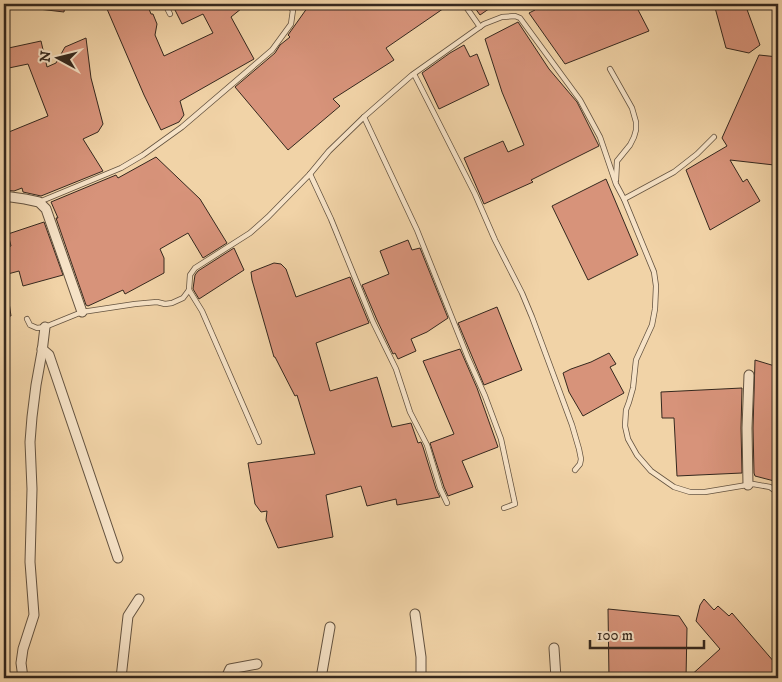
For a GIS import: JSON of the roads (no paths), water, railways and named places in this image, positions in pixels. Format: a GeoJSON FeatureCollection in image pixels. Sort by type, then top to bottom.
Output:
{"type":"FeatureCollection","features":[{"type":"Feature","properties":{"kind":"street"},"geometry":{"type":"LineString","coordinates":[[4,196],[25,198],[39,202],[46,209],[82,312]]}},
{"type":"Feature","properties":{"kind":"street"},"geometry":{"type":"LineString","coordinates":[[23,678],[21,663],[23,649],[34,615],[30,562],[32,489],[30,442],[44,326]]}},
{"type":"Feature","properties":{"kind":"street"},"geometry":{"type":"LineString","coordinates":[[42,349],[49,355],[118,558]]}},
{"type":"Feature","properties":{"kind":"street"},"geometry":{"type":"LineString","coordinates":[[748,485],[747,428],[749,375]]}},
{"type":"Feature","properties":{"kind":"street"},"geometry":{"type":"LineString","coordinates":[[121,678],[128,616],[139,598]]}},
{"type":"Feature","properties":{"kind":"street"},"geometry":{"type":"LineString","coordinates":[[415,614],[421,657],[421,678]]}},
{"type":"Feature","properties":{"kind":"street"},"geometry":{"type":"LineString","coordinates":[[321,678],[330,627]]}},
{"type":"Feature","properties":{"kind":"street"},"geometry":{"type":"LineString","coordinates":[[554,648],[556,678]]}},
{"type":"Feature","properties":{"kind":"street"},"geometry":{"type":"LineString","coordinates":[[226,678],[230,670],[257,664]]}},
{"type":"Feature","properties":{"kind":"lane"},"geometry":{"type":"LineString","coordinates":[[165,4],[170,14]]}},
{"type":"Feature","properties":{"kind":"lane"},"geometry":{"type":"LineString","coordinates":[[39,202],[121,168],[182,127],[272,50],[291,24],[293,10],[287,4]]}},
{"type":"Feature","properties":{"kind":"lane"},"geometry":{"type":"LineString","coordinates":[[464,4],[480,27]]}},
{"type":"Feature","properties":{"kind":"lane"},"geometry":{"type":"LineString","coordinates":[[26,319],[30,325],[37,328],[82,312],[157,302],[165,304],[183,298],[189,290],[190,276],[195,268],[250,233],[268,217],[310,174],[329,151],[364,117],[414,74],[484,24],[502,17],[515,16],[520,18],[580,100],[600,137],[616,184],[654,272],[656,286],[655,309],[652,325],[636,360],[633,388],[626,410],[625,426],[628,439],[637,455],[651,471],[674,487],[697,492],[753,484],[770,487],[778,493]]}},
{"type":"Feature","properties":{"kind":"lane"},"geometry":{"type":"LineString","coordinates":[[610,69],[632,108],[636,122],[636,130],[630,145],[617,161],[616,184]]}},
{"type":"Feature","properties":{"kind":"lane"},"geometry":{"type":"LineString","coordinates":[[414,74],[475,194],[532,317],[580,449],[580,464],[575,470]]}},
{"type":"Feature","properties":{"kind":"lane"},"geometry":{"type":"LineString","coordinates":[[364,117],[417,230],[468,358],[486,396],[501,440],[516,504],[504,508]]}},
{"type":"Feature","properties":{"kind":"lane"},"geometry":{"type":"LineString","coordinates":[[624,199],[674,172],[697,154],[714,137]]}},
{"type":"Feature","properties":{"kind":"lane"},"geometry":{"type":"LineString","coordinates":[[310,174],[331,219],[373,322],[396,369],[410,412],[427,445],[440,488],[447,503]]}},
{"type":"Feature","properties":{"kind":"lane"},"geometry":{"type":"LineString","coordinates":[[189,290],[202,311],[259,442]]}}]}
